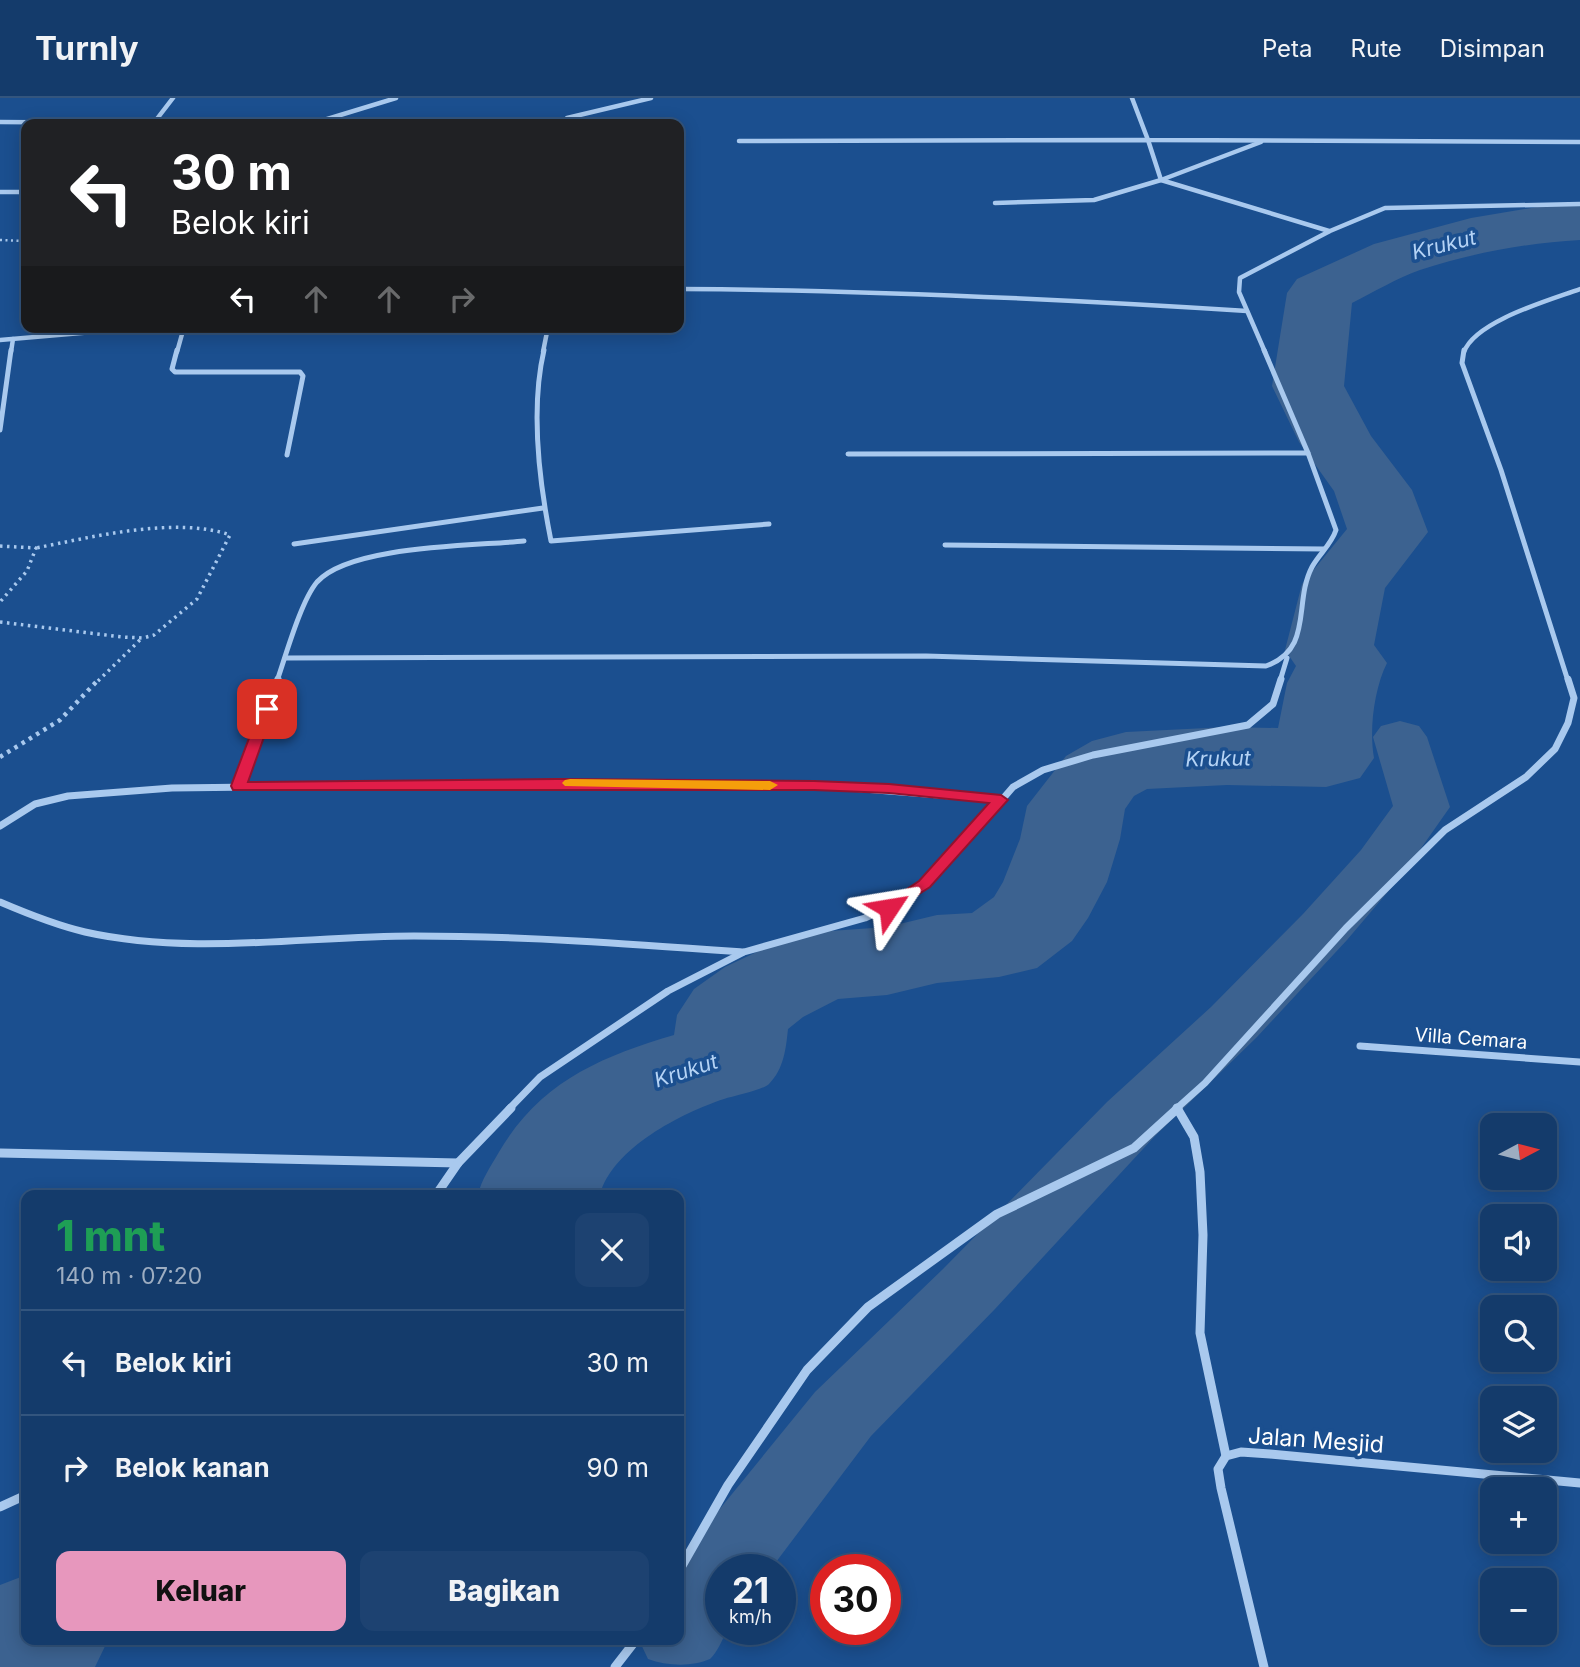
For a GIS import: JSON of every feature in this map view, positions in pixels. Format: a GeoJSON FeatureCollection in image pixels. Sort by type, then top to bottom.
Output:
{"type":"FeatureCollection","features":[{"type":"Feature","properties":{"kind":"street"},"geometry":{"type":"LineString","coordinates":[[157,119],[173,98]]}},
{"type":"Feature","properties":{"kind":"street"},"geometry":{"type":"LineString","coordinates":[[327,119],[396,98]]}},
{"type":"Feature","properties":{"kind":"street"},"geometry":{"type":"LineString","coordinates":[[567,118],[651,98]]}},
{"type":"Feature","properties":{"kind":"street"},"geometry":{"type":"LineString","coordinates":[[1132,98],[1161,180]]}},
{"type":"Feature","properties":{"kind":"street"},"geometry":{"type":"LineString","coordinates":[[0,122],[21,122]]}},
{"type":"Feature","properties":{"kind":"street"},"geometry":{"type":"LineString","coordinates":[[995,203],[1086,202],[1161,180],[1265,140]]}},
{"type":"Feature","properties":{"kind":"street"},"geometry":{"type":"LineString","coordinates":[[739,141],[1580,142]]}},
{"type":"Feature","properties":{"kind":"street"},"geometry":{"type":"LineString","coordinates":[[1161,180],[1330,231]]}},
{"type":"Feature","properties":{"kind":"street"},"geometry":{"type":"LineString","coordinates":[[0,192],[21,192]]}},
{"type":"Feature","properties":{"kind":"street"},"geometry":{"type":"LineString","coordinates":[[439,1190],[458,1163],[540,1077],[668,991],[744,952],[865,918],[909,897],[932,876],[1001,800],[1026,779],[1060,763],[1248,725],[1272,704],[1287,658],[1293,649],[1311,569],[1333,539],[1336,530],[1308,453],[1247,312],[1237,285],[1240,278],[1372,211],[1393,207],[1580,204]]}},
{"type":"Feature","properties":{"kind":"street"},"geometry":{"type":"LineString","coordinates":[[684,289],[824,290],[1065,299],[1247,312]]}},
{"type":"Feature","properties":{"kind":"street"},"geometry":{"type":"LineString","coordinates":[[684,1562],[728,1485],[807,1370],[868,1307],[997,1214],[1135,1148],[1205,1083],[1310,966],[1444,830],[1526,777],[1555,749],[1574,698],[1502,470],[1462,363],[1464,348],[1477,334],[1506,319],[1580,289]]}},
{"type":"Feature","properties":{"kind":"street"},"geometry":{"type":"LineString","coordinates":[[0,340],[82,333]]}},
{"type":"Feature","properties":{"kind":"street"},"geometry":{"type":"LineString","coordinates":[[182,333],[172,369],[175,372],[300,372],[303,376],[288,455]]}},
{"type":"Feature","properties":{"kind":"street"},"geometry":{"type":"LineString","coordinates":[[547,333],[541,363],[538,444],[543,509],[551,541],[769,524]]}},
{"type":"Feature","properties":{"kind":"street"},"geometry":{"type":"LineString","coordinates":[[0,430],[13,339]]}},
{"type":"Feature","properties":{"kind":"street"},"geometry":{"type":"LineString","coordinates":[[848,454],[1308,453]]}},
{"type":"Feature","properties":{"kind":"street"},"geometry":{"type":"LineString","coordinates":[[293,544],[543,509]]}},
{"type":"Feature","properties":{"kind":"street"},"geometry":{"type":"LineString","coordinates":[[239,786],[304,607],[317,582],[341,564],[382,554],[524,541]]}},
{"type":"Feature","properties":{"kind":"street"},"geometry":{"type":"LineString","coordinates":[[945,545],[1324,549]]}},
{"type":"Feature","properties":{"kind":"street"},"geometry":{"type":"LineString","coordinates":[[285,658],[926,656],[1266,666],[1287,658]]}},
{"type":"Feature","properties":{"kind":"street"},"geometry":{"type":"LineString","coordinates":[[0,826],[36,804],[68,796],[110,791],[239,786],[557,783],[814,785],[1001,800]]}},
{"type":"Feature","properties":{"kind":"street"},"geometry":{"type":"LineString","coordinates":[[0,902],[19,912],[68,929],[179,943],[362,937],[473,937],[744,952]]}},
{"type":"Feature","properties":{"kind":"street","name":"Villa Cemara"},"geometry":{"type":"LineString","coordinates":[[1360,1046],[1580,1062]]}},
{"type":"Feature","properties":{"kind":"street"},"geometry":{"type":"LineString","coordinates":[[1177,1108],[1194,1137],[1200,1172],[1203,1235],[1200,1333],[1226,1456]]}},
{"type":"Feature","properties":{"kind":"street"},"geometry":{"type":"LineString","coordinates":[[0,1153],[458,1163]]}},
{"type":"Feature","properties":{"kind":"street","name":"Jalan Mesjid"},"geometry":{"type":"LineString","coordinates":[[1264,1667],[1221,1488],[1218,1469],[1226,1456],[1241,1452],[1270,1454],[1580,1483]]}},
{"type":"Feature","properties":{"kind":"street"},"geometry":{"type":"LineString","coordinates":[[0,1507],[21,1497]]}},
{"type":"Feature","properties":{"kind":"street"},"geometry":{"type":"LineString","coordinates":[[615,1667],[632,1645]]}},
{"type":"Feature","properties":{"kind":"path"},"geometry":{"type":"LineString","coordinates":[[0,240],[21,241]]}},
{"type":"Feature","properties":{"kind":"path"},"geometry":{"type":"LineString","coordinates":[[0,546],[30,545],[36,548],[170,530],[213,529],[230,535],[197,599],[154,635],[143,638],[126,650],[75,706],[44,731],[0,757]]}},
{"type":"Feature","properties":{"kind":"path"},"geometry":{"type":"LineString","coordinates":[[0,602],[17,587],[35,556],[36,548]]}},
{"type":"Feature","properties":{"kind":"path"},"geometry":{"type":"LineString","coordinates":[[0,622],[143,638]]}},
{"type":"Feature","properties":{"kind":"waterway","name":"Krukut"},"geometry":{"type":"LineString","coordinates":[[540,1190],[559,1157],[577,1135],[614,1103],[655,1082],[728,1058],[733,1015],[764,992],[816,966],[887,961],[937,949],[999,944],[1035,918],[1055,882],[1070,839],[1076,806],[1100,776],[1126,761],[1227,756],[1326,758],[1323,736],[1330,709],[1332,683],[1342,663],[1329,650],[1344,584],[1388,532],[1373,490],[1337,442],[1308,386],[1320,293],[1396,257],[1471,237],[1543,224],[1580,222]]}},
{"type":"Feature","properties":{"kind":"waterway"},"geometry":{"type":"LineString","coordinates":[[684,1624],[710,1584],[843,1414],[969,1289],[1131,1119],[1234,1022],[1325,927],[1382,862],[1422,807],[1400,737]]}},
{"type":"Feature","properties":{"kind":"waterway","name":"Krukut"},"geometry":{"type":"LineString","coordinates":[[0,1653],[21,1644]]}},
{"type":"Feature","properties":{"kind":"slow traffic"},"geometry":{"type":"LineString","coordinates":[[570,783],[770,785]]}},
{"type":"Feature","properties":{"kind":"route"},"geometry":{"type":"LineString","coordinates":[[267,709],[239,786],[557,783],[814,785],[1001,800],[925,884],[889,908]]}}]}
